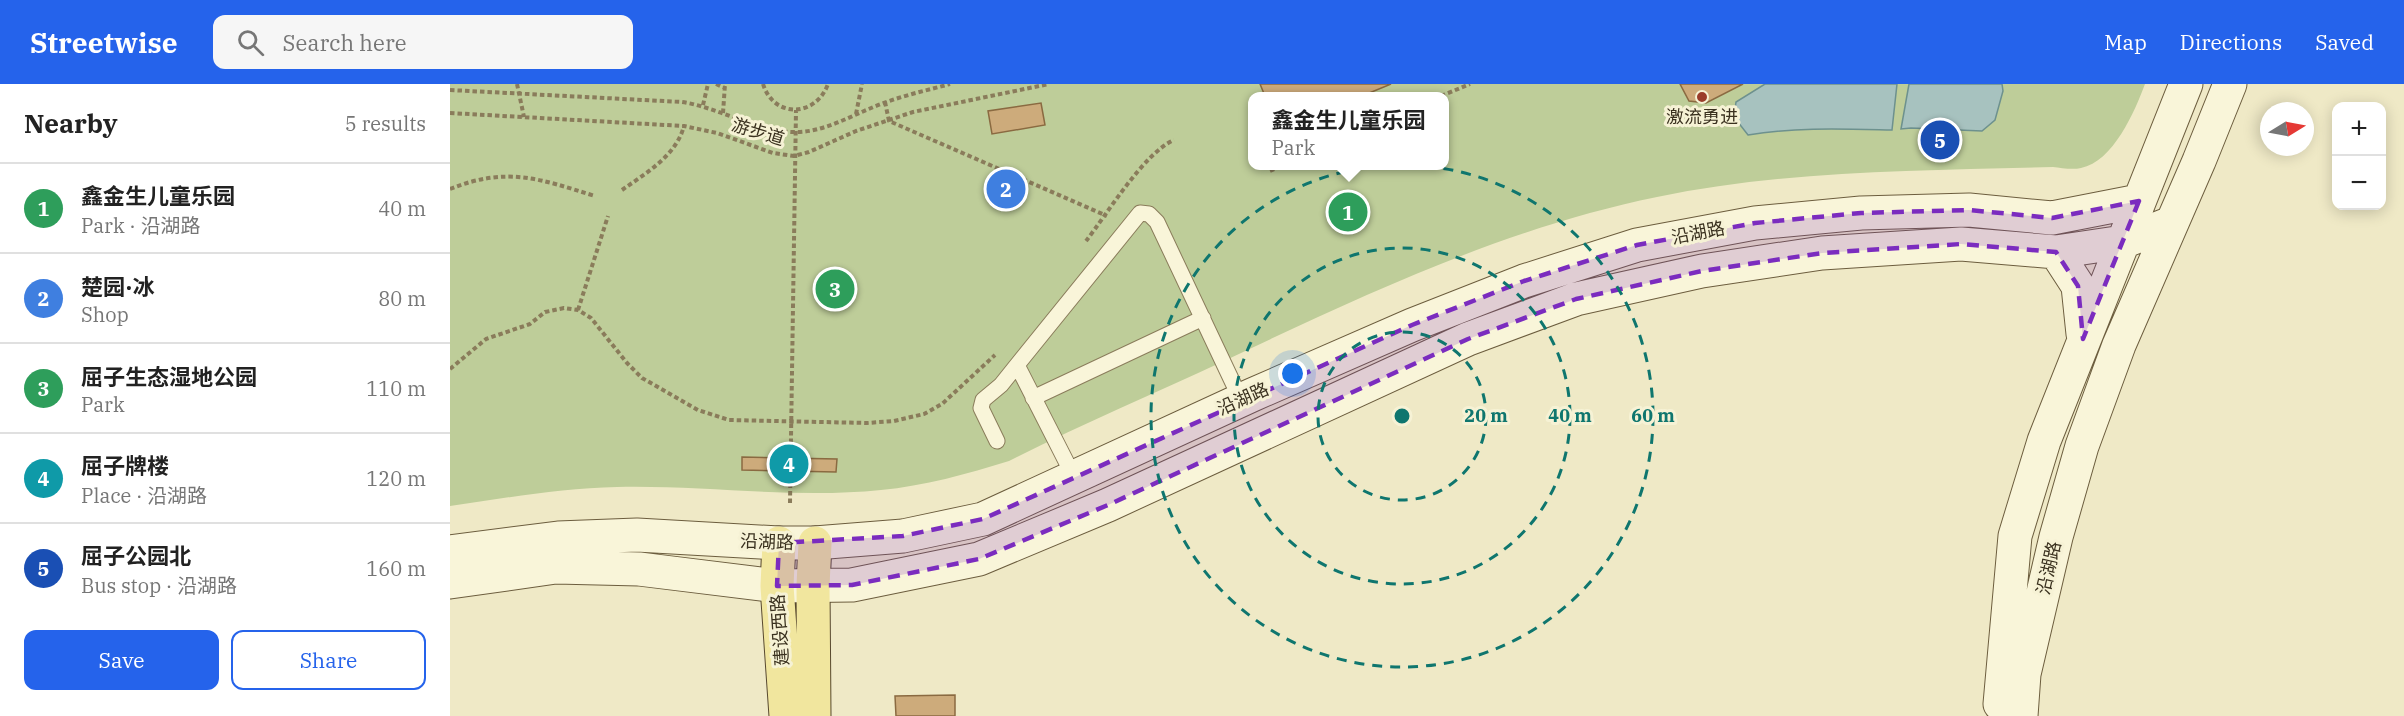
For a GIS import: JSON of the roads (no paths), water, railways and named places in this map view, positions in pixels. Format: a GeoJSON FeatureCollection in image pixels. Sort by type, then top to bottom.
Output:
{"type":"FeatureCollection","features":[{"type":"Feature","properties":{"kind":"main road","name":"沿湖路"},"geometry":{"type":"LineString","coordinates":[[1999,716],[2015,536],[2044,441],[2186,84]]}},
{"type":"Feature","properties":{"kind":"main road","name":"沿湖路"},"geometry":{"type":"LineString","coordinates":[[2021,716],[2027,662],[2056,537],[2082,446],[2119,345],[2230,84]]}},
{"type":"Feature","properties":{"kind":"main road","name":"沿湖路"},"geometry":{"type":"LineString","coordinates":[[450,552],[558,538],[637,535],[778,543],[815,543],[903,536],[983,519],[1241,400],[1412,325],[1524,281],[1637,245],[1755,223],[1826,216],[1969,210],[2052,218],[2139,201]]}},
{"type":"Feature","properties":{"kind":"main road","name":"沿湖路"},"geometry":{"type":"LineString","coordinates":[[450,582],[556,567],[639,569],[777,586],[852,585],[979,559],[1108,505],[1468,339],[1576,299],[1702,270],[1822,253],[1961,244],[2056,252],[2123,242],[2171,224]]}},
{"type":"Feature","properties":{"kind":"main road","name":"沿湖路"},"geometry":{"type":"LineString","coordinates":[[2056,252],[2078,286],[2083,339]]}},
{"type":"Feature","properties":{"kind":"main road","name":"建设西路"},"geometry":{"type":"LineString","coordinates":[[778,543],[777,586],[786,716]]}},
{"type":"Feature","properties":{"kind":"main road","name":"建设西路"},"geometry":{"type":"LineString","coordinates":[[814,716],[815,543]]}},
{"type":"Feature","properties":{"kind":"lane"},"geometry":{"type":"LineString","coordinates":[[996,441],[981,408],[983,400],[1001,385],[1127,226],[1140,213],[1149,214],[1157,222],[1241,400]]}},
{"type":"Feature","properties":{"kind":"lane"},"geometry":{"type":"LineString","coordinates":[[1033,398],[1203,318]]}},
{"type":"Feature","properties":{"kind":"lane"},"geometry":{"type":"LineString","coordinates":[[1017,365],[1074,477]]}},
{"type":"Feature","properties":{"kind":"water"},"geometry":{"type":"Polygon","coordinates":[[[1765,84],[1897,84],[1892,130],[1802,130],[1748,135],[1734,117],[1736,102],[1765,84]]]}},
{"type":"Feature","properties":{"kind":"water"},"geometry":{"type":"Polygon","coordinates":[[[1909,84],[2002,84],[2003,91],[1995,120],[1982,131],[1901,129],[1909,84]]]}},
{"type":"Feature","properties":{"kind":"place","name":"激流勇进"},"geometry":{"type":"Point","coordinates":[1702,97]}},
{"type":"Feature","properties":{"kind":"place","name":"屈子公园北"},"geometry":{"type":"Point","coordinates":[1940,140]}},
{"type":"Feature","properties":{"kind":"place","name":"楚园·冰"},"geometry":{"type":"Point","coordinates":[1006,189]}},
{"type":"Feature","properties":{"kind":"place","name":"鑫金生儿童乐园"},"geometry":{"type":"Point","coordinates":[1348,212]}},
{"type":"Feature","properties":{"kind":"place","name":"屈子生态湿地公园"},"geometry":{"type":"Point","coordinates":[835,289]}},
{"type":"Feature","properties":{"kind":"place","name":"屈子牌楼"},"geometry":{"type":"Point","coordinates":[789,464]}}]}
